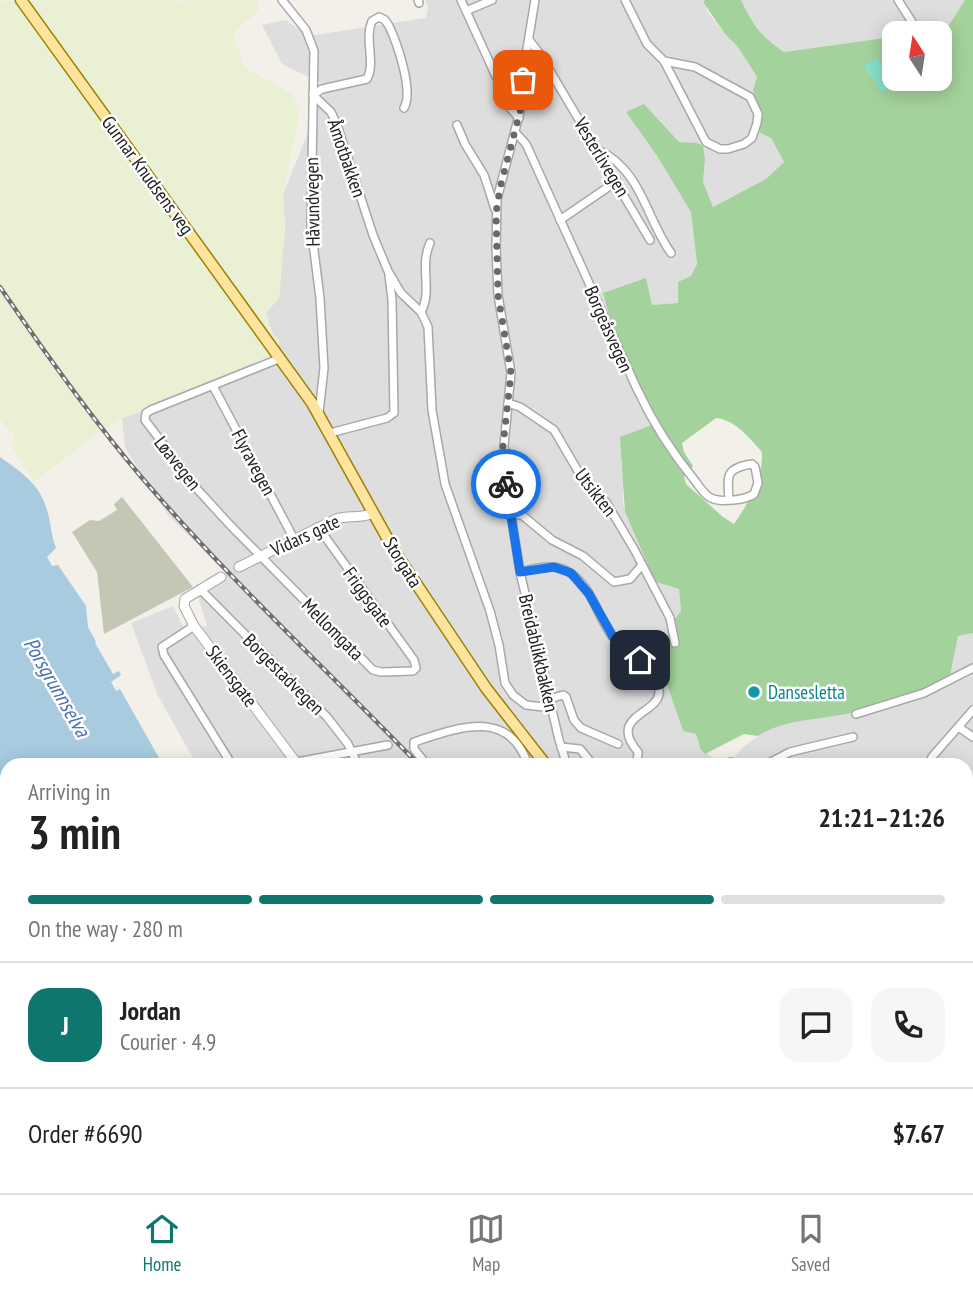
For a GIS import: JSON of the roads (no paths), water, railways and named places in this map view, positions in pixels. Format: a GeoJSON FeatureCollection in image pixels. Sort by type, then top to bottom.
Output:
{"type":"FeatureCollection","features":[{"type":"Feature","properties":{"kind":"main road","name":"Gunnar Knudsens veg"},"geometry":{"type":"LineString","coordinates":[[22,0],[278,354]]}},
{"type":"Feature","properties":{"kind":"main road","name":"Storgata"},"geometry":{"type":"LineString","coordinates":[[278,354],[319,413],[395,552],[485,688],[540,758]]}},
{"type":"Feature","properties":{"kind":"street","name":"Håvundvegen"},"geometry":{"type":"LineString","coordinates":[[282,0],[306,30],[313,45],[311,227],[320,298],[324,368],[319,413]]}},
{"type":"Feature","properties":{"kind":"street"},"geometry":{"type":"LineString","coordinates":[[461,0],[511,109],[519,118]]}},
{"type":"Feature","properties":{"kind":"street"},"geometry":{"type":"LineString","coordinates":[[466,11],[492,0]]}},
{"type":"Feature","properties":{"kind":"street","name":"Breidablikkbakken"},"geometry":{"type":"LineString","coordinates":[[535,0],[519,118],[496,213],[498,295],[511,373],[503,446],[510,514],[520,572],[565,758]]}},
{"type":"Feature","properties":{"kind":"street"},"geometry":{"type":"LineString","coordinates":[[625,0],[648,44],[664,61],[706,142],[720,149],[728,149],[744,144],[752,138],[758,114],[750,97],[695,67],[664,61]]}},
{"type":"Feature","properties":{"kind":"street"},"geometry":{"type":"LineString","coordinates":[[898,0],[911,21]]}},
{"type":"Feature","properties":{"kind":"street"},"geometry":{"type":"LineString","coordinates":[[313,95],[322,89],[356,83],[369,77],[369,29],[372,20],[379,17],[389,26],[404,71],[407,101],[404,108]]}},
{"type":"Feature","properties":{"kind":"street","name":"Vesterlivegen"},"geometry":{"type":"LineString","coordinates":[[529,40],[617,181],[650,240]]}},
{"type":"Feature","properties":{"kind":"street","name":"Åmotbakken"},"geometry":{"type":"LineString","coordinates":[[313,95],[331,112],[337,125],[373,235],[388,271],[401,293],[421,312],[428,327],[432,410],[447,495],[490,611],[505,683],[513,695],[526,705],[552,708]]}},
{"type":"Feature","properties":{"kind":"street"},"geometry":{"type":"LineString","coordinates":[[457,125],[484,175],[496,213]]}},
{"type":"Feature","properties":{"kind":"street","name":"Borgeåsvegen"},"geometry":{"type":"LineString","coordinates":[[516,133],[526,144],[659,434],[708,496],[714,499],[729,499]]}},
{"type":"Feature","properties":{"kind":"street"},"geometry":{"type":"LineString","coordinates":[[597,149],[631,176],[657,232],[671,253]]}},
{"type":"Feature","properties":{"kind":"street"},"geometry":{"type":"LineString","coordinates":[[560,220],[617,181]]}},
{"type":"Feature","properties":{"kind":"street","name":"Åmotbakken"},"geometry":{"type":"LineString","coordinates":[[421,312],[426,300],[425,257],[430,243]]}},
{"type":"Feature","properties":{"kind":"street"},"geometry":{"type":"LineString","coordinates":[[330,433],[387,418],[394,413],[392,300],[388,271]]}},
{"type":"Feature","properties":{"kind":"street","name":"Løavegen"},"geometry":{"type":"LineString","coordinates":[[259,557],[198,490],[145,420],[146,413],[151,410],[213,386],[278,354]]}},
{"type":"Feature","properties":{"kind":"street","name":"Flyravegen"},"geometry":{"type":"LineString","coordinates":[[213,386],[294,539]]}},
{"type":"Feature","properties":{"kind":"street","name":"Utsikten"},"geometry":{"type":"LineString","coordinates":[[508,402],[555,430],[582,478],[611,508],[670,618],[676,643]]}},
{"type":"Feature","properties":{"kind":"street"},"geometry":{"type":"LineString","coordinates":[[752,464],[757,470],[758,483],[754,494],[745,498],[729,499],[728,481],[731,471],[752,464]]}},
{"type":"Feature","properties":{"kind":"street","name":"Vidars gate"},"geometry":{"type":"LineString","coordinates":[[239,567],[318,527],[346,516],[359,517],[373,513]]}},
{"type":"Feature","properties":{"kind":"street"},"geometry":{"type":"LineString","coordinates":[[510,514],[522,515],[552,540],[583,556],[614,582],[630,579],[642,565]]}},
{"type":"Feature","properties":{"kind":"street","name":"Friggsgate"},"geometry":{"type":"LineString","coordinates":[[318,527],[414,660],[416,668]]}},
{"type":"Feature","properties":{"kind":"street","name":"Mellomgata"},"geometry":{"type":"LineString","coordinates":[[259,557],[373,670],[411,673],[416,668]]}},
{"type":"Feature","properties":{"kind":"street"},"geometry":{"type":"LineString","coordinates":[[520,572],[554,567],[571,573],[589,594],[616,642],[645,665],[660,692],[657,701],[638,714],[632,722],[628,736],[629,742],[638,752],[638,758]]}},
{"type":"Feature","properties":{"kind":"street"},"geometry":{"type":"LineString","coordinates":[[200,589],[221,577]]}},
{"type":"Feature","properties":{"kind":"street","name":"Skiensgate"},"geometry":{"type":"LineString","coordinates":[[200,589],[185,599],[184,603],[194,626],[293,758]]}},
{"type":"Feature","properties":{"kind":"street","name":"Borgestadvegen"},"geometry":{"type":"LineString","coordinates":[[200,589],[327,717],[355,758]]}},
{"type":"Feature","properties":{"kind":"street"},"geometry":{"type":"LineString","coordinates":[[194,626],[162,647],[164,655],[228,758]]}},
{"type":"Feature","properties":{"kind":"street"},"geometry":{"type":"LineString","coordinates":[[856,714],[924,693],[973,668]]}},
{"type":"Feature","properties":{"kind":"street"},"geometry":{"type":"LineString","coordinates":[[550,699],[563,695],[581,728],[618,744]]}},
{"type":"Feature","properties":{"kind":"street"},"geometry":{"type":"LineString","coordinates":[[932,758],[973,710]]}},
{"type":"Feature","properties":{"kind":"street"},"geometry":{"type":"LineString","coordinates":[[421,758],[414,749],[414,743],[460,729],[483,727],[499,728],[512,738],[524,758]]}},
{"type":"Feature","properties":{"kind":"street"},"geometry":{"type":"LineString","coordinates":[[960,728],[973,737]]}},
{"type":"Feature","properties":{"kind":"street"},"geometry":{"type":"LineString","coordinates":[[778,758],[790,752],[853,737]]}},
{"type":"Feature","properties":{"kind":"street"},"geometry":{"type":"LineString","coordinates":[[322,758],[388,745]]}},
{"type":"Feature","properties":{"kind":"street"},"geometry":{"type":"LineString","coordinates":[[561,747],[580,748],[588,758]]}},
{"type":"Feature","properties":{"kind":"water","name":"Porsgrunnselva"},"geometry":{"type":"Polygon","coordinates":[[[0,457],[29,479],[40,493],[56,548],[47,557],[52,566],[58,565],[86,606],[88,627],[95,643],[113,674],[119,671],[121,675],[111,682],[116,691],[120,689],[159,758],[0,758],[0,457]]]}},
{"type":"Feature","properties":{"kind":"railway"},"geometry":{"type":"LineString","coordinates":[[0,287],[69,385],[143,479],[244,588],[412,758]]}},
{"type":"Feature","properties":{"kind":"place","name":"Dansesletta"},"geometry":{"type":"Point","coordinates":[754,692]}}]}
